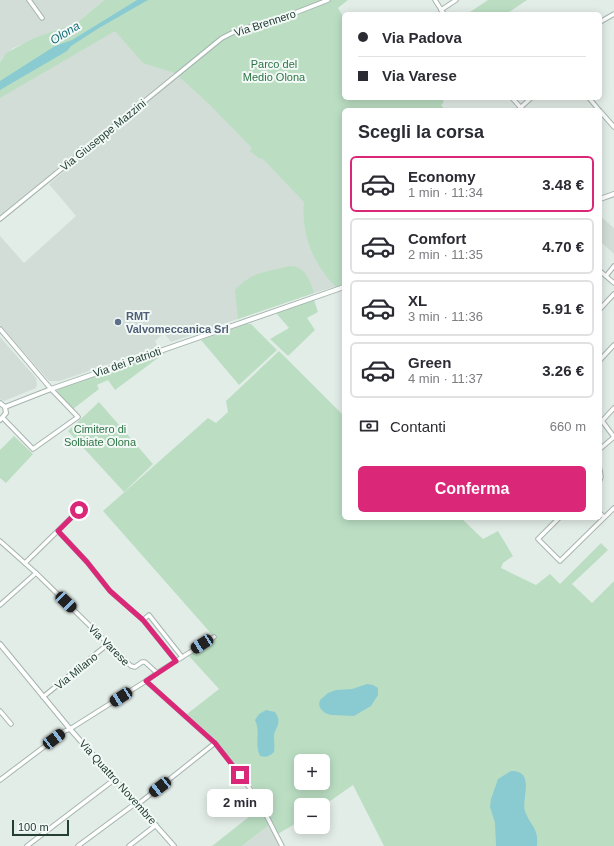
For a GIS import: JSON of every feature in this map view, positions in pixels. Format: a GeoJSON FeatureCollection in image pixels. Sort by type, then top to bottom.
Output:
{"type":"FeatureCollection","features":[{"type":"Feature","properties":{"kind":"street"},"geometry":{"type":"LineString","coordinates":[[29,0],[42,18]]}},
{"type":"Feature","properties":{"kind":"street","name":"Via Brennero"},"geometry":{"type":"LineString","coordinates":[[206,52],[222,38],[232,33],[282,18],[328,0]]}},
{"type":"Feature","properties":{"kind":"street"},"geometry":{"type":"LineString","coordinates":[[435,0],[441,10],[456,0]]}},
{"type":"Feature","properties":{"kind":"street"},"geometry":{"type":"LineString","coordinates":[[602,21],[614,14]]}},
{"type":"Feature","properties":{"kind":"street","name":"Via Giuseppe Mazzini"},"geometry":{"type":"LineString","coordinates":[[0,219],[206,52]]}},
{"type":"Feature","properties":{"kind":"street"},"geometry":{"type":"LineString","coordinates":[[514,100],[520,108]]}},
{"type":"Feature","properties":{"kind":"street"},"geometry":{"type":"LineString","coordinates":[[522,108],[529,100]]}},
{"type":"Feature","properties":{"kind":"street"},"geometry":{"type":"LineString","coordinates":[[591,100],[598,108]]}},
{"type":"Feature","properties":{"kind":"street"},"geometry":{"type":"LineString","coordinates":[[602,112],[614,127]]}},
{"type":"Feature","properties":{"kind":"street"},"geometry":{"type":"LineString","coordinates":[[602,198],[614,194]]}},
{"type":"Feature","properties":{"kind":"street"},"geometry":{"type":"LineString","coordinates":[[606,276],[614,266]]}},
{"type":"Feature","properties":{"kind":"street"},"geometry":{"type":"LineString","coordinates":[[602,273],[614,283]]}},
{"type":"Feature","properties":{"kind":"street","name":"Via dei Patrioti"},"geometry":{"type":"LineString","coordinates":[[5,407],[51,389],[342,288]]}},
{"type":"Feature","properties":{"kind":"street"},"geometry":{"type":"LineString","coordinates":[[602,307],[614,294]]}},
{"type":"Feature","properties":{"kind":"street"},"geometry":{"type":"LineString","coordinates":[[0,329],[51,389],[78,417],[33,449],[1,419],[6,413],[5,407],[0,403]]}},
{"type":"Feature","properties":{"kind":"street"},"geometry":{"type":"LineString","coordinates":[[602,358],[614,345]]}},
{"type":"Feature","properties":{"kind":"street"},"geometry":{"type":"LineString","coordinates":[[602,418],[614,408]]}},
{"type":"Feature","properties":{"kind":"street"},"geometry":{"type":"LineString","coordinates":[[602,420],[614,437],[602,447]]}},
{"type":"Feature","properties":{"kind":"street"},"geometry":{"type":"LineString","coordinates":[[604,517],[614,508]]}},
{"type":"Feature","properties":{"kind":"street"},"geometry":{"type":"LineString","coordinates":[[25,563],[79,510]]}},
{"type":"Feature","properties":{"kind":"street"},"geometry":{"type":"LineString","coordinates":[[557,520],[538,539],[560,561],[601,520]]}},
{"type":"Feature","properties":{"kind":"street"},"geometry":{"type":"LineString","coordinates":[[58,531],[87,562],[110,591],[143,620],[176,661]]}},
{"type":"Feature","properties":{"kind":"street","name":"Via Varese"},"geometry":{"type":"LineString","coordinates":[[0,541],[36,573],[132,667],[136,667],[142,662],[145,662],[157,673]]}},
{"type":"Feature","properties":{"kind":"street"},"geometry":{"type":"LineString","coordinates":[[0,605],[36,573]]}},
{"type":"Feature","properties":{"kind":"street"},"geometry":{"type":"LineString","coordinates":[[143,620],[149,616],[182,657]]}},
{"type":"Feature","properties":{"kind":"street"},"geometry":{"type":"LineString","coordinates":[[0,780],[65,731],[70,730],[214,637]]}},
{"type":"Feature","properties":{"kind":"street","name":"Via Quattro Novembre"},"geometry":{"type":"LineString","coordinates":[[0,644],[70,730],[174,846]]}},
{"type":"Feature","properties":{"kind":"street","name":"Via Milano"},"geometry":{"type":"LineString","coordinates":[[43,697],[108,644]]}},
{"type":"Feature","properties":{"kind":"street"},"geometry":{"type":"LineString","coordinates":[[146,681],[215,743],[240,775],[262,807],[282,846]]}},
{"type":"Feature","properties":{"kind":"street"},"geometry":{"type":"LineString","coordinates":[[0,712],[11,724]]}},
{"type":"Feature","properties":{"kind":"street"},"geometry":{"type":"LineString","coordinates":[[78,846],[137,804],[215,743]]}},
{"type":"Feature","properties":{"kind":"street"},"geometry":{"type":"LineString","coordinates":[[27,846],[115,779]]}},
{"type":"Feature","properties":{"kind":"street"},"geometry":{"type":"LineString","coordinates":[[129,846],[156,825]]}},
{"type":"Feature","properties":{"kind":"shaded area"},"geometry":{"type":"Polygon","coordinates":[[[0,0],[104,0],[78,22],[13,48],[2,58],[0,62],[0,0]]]}},
{"type":"Feature","properties":{"kind":"shaded area"},"geometry":{"type":"Polygon","coordinates":[[[160,0],[219,36],[0,216],[0,97],[160,0]]]}},
{"type":"Feature","properties":{"kind":"shaded area"},"geometry":{"type":"Polygon","coordinates":[[[207,53],[296,177],[342,280],[342,285],[171,342],[164,333],[155,341],[158,347],[60,381],[49,381],[0,325],[0,236],[24,263],[76,216],[49,184],[207,53]]]}},
{"type":"Feature","properties":{"kind":"shaded area"},"geometry":{"type":"Polygon","coordinates":[[[602,218],[614,228],[614,254],[602,243],[602,218]]]}},
{"type":"Feature","properties":{"kind":"shaded area"},"geometry":{"type":"Polygon","coordinates":[[[0,337],[36,378],[37,384],[36,388],[4,401],[0,399],[0,337]]]}},
{"type":"Feature","properties":{"kind":"shaded area"},"geometry":{"type":"Polygon","coordinates":[[[269,825],[279,846],[242,846],[269,825]]]}},
{"type":"Feature","properties":{"kind":"green space","name":"Parco del Medio Olona"},"geometry":{"type":"Polygon","coordinates":[[[104,0],[348,0],[338,8],[342,15],[342,100],[442,100],[444,102],[441,105],[443,108],[342,108],[342,285],[336,287],[321,269],[310,248],[304,226],[304,202],[262,158],[260,159],[250,151],[252,148],[209,104],[175,73],[143,63],[115,31],[0,98],[0,62],[6,53],[32,39],[78,22],[104,0]]]}},
{"type":"Feature","properties":{"kind":"green space"},"geometry":{"type":"Polygon","coordinates":[[[488,0],[527,0],[509,12],[470,12],[488,0]]]}},
{"type":"Feature","properties":{"kind":"green space"},"geometry":{"type":"Polygon","coordinates":[[[290,266],[300,268],[303,271],[311,283],[314,293],[238,319],[235,290],[254,276],[267,271],[290,266]]]}},
{"type":"Feature","properties":{"kind":"green space"},"geometry":{"type":"Polygon","coordinates":[[[314,300],[318,312],[307,318],[315,330],[288,356],[270,339],[289,328],[276,313],[314,300]]]}},
{"type":"Feature","properties":{"kind":"green space"},"geometry":{"type":"Polygon","coordinates":[[[246,324],[251,324],[277,350],[239,385],[201,340],[246,324]]]}},
{"type":"Feature","properties":{"kind":"green space"},"geometry":{"type":"Polygon","coordinates":[[[279,351],[342,414],[342,520],[463,520],[483,539],[498,531],[513,556],[503,563],[501,568],[536,585],[550,574],[560,584],[601,543],[608,550],[572,584],[592,603],[614,581],[614,846],[384,846],[353,785],[330,801],[330,798],[294,798],[294,824],[278,834],[248,778],[215,739],[187,714],[219,689],[189,656],[215,638],[103,511],[208,418],[216,423],[228,412],[226,401],[279,351]]]}},
{"type":"Feature","properties":{"kind":"green space"},"geometry":{"type":"Polygon","coordinates":[[[166,352],[115,390],[108,380],[97,385],[99,389],[73,409],[57,392],[58,389],[166,352]]]}},
{"type":"Feature","properties":{"kind":"green space","name":"Cimitero di Solbiate Olona"},"geometry":{"type":"Polygon","coordinates":[[[99,402],[153,464],[124,492],[68,431],[99,402]]]}},
{"type":"Feature","properties":{"kind":"green space"},"geometry":{"type":"Polygon","coordinates":[[[14,436],[33,454],[6,483],[0,478],[0,450],[14,436]]]}},
{"type":"Feature","properties":{"kind":"green space"},"geometry":{"type":"Polygon","coordinates":[[[260,808],[269,825],[242,846],[212,846],[260,808]]]}},
{"type":"Feature","properties":{"kind":"water"},"geometry":{"type":"Polygon","coordinates":[[[137,0],[148,0],[99,28],[71,46],[67,51],[0,90],[0,81],[55,46],[72,40],[137,0]]]}},
{"type":"Feature","properties":{"kind":"water"},"geometry":{"type":"Polygon","coordinates":[[[367,684],[378,688],[378,695],[371,706],[354,716],[331,715],[325,713],[320,708],[320,700],[328,693],[336,690],[352,689],[367,684]]]}},
{"type":"Feature","properties":{"kind":"water"},"geometry":{"type":"Polygon","coordinates":[[[266,710],[275,712],[278,725],[274,736],[274,752],[269,756],[264,757],[260,756],[258,752],[257,725],[255,720],[259,714],[266,710]]]}},
{"type":"Feature","properties":{"kind":"water"},"geometry":{"type":"Polygon","coordinates":[[[511,771],[519,772],[523,775],[525,780],[526,786],[524,806],[527,816],[537,835],[537,846],[496,846],[495,823],[490,807],[491,799],[498,779],[511,771]]]}},
{"type":"Feature","properties":{"kind":"place","name":"RMT Valvomeccanica Srl"},"geometry":{"type":"Point","coordinates":[118,322]}},
{"type":"Feature","properties":{"kind":"route"},"geometry":{"type":"LineString","coordinates":[[79,510],[58,531],[87,562],[110,591],[143,620],[176,661],[146,681],[172,706],[215,743],[240,775]]}},
{"type":"Feature","properties":{"kind":"water label","name":"Olona"},"geometry":{"type":"Point","coordinates":[65,33]}}]}
